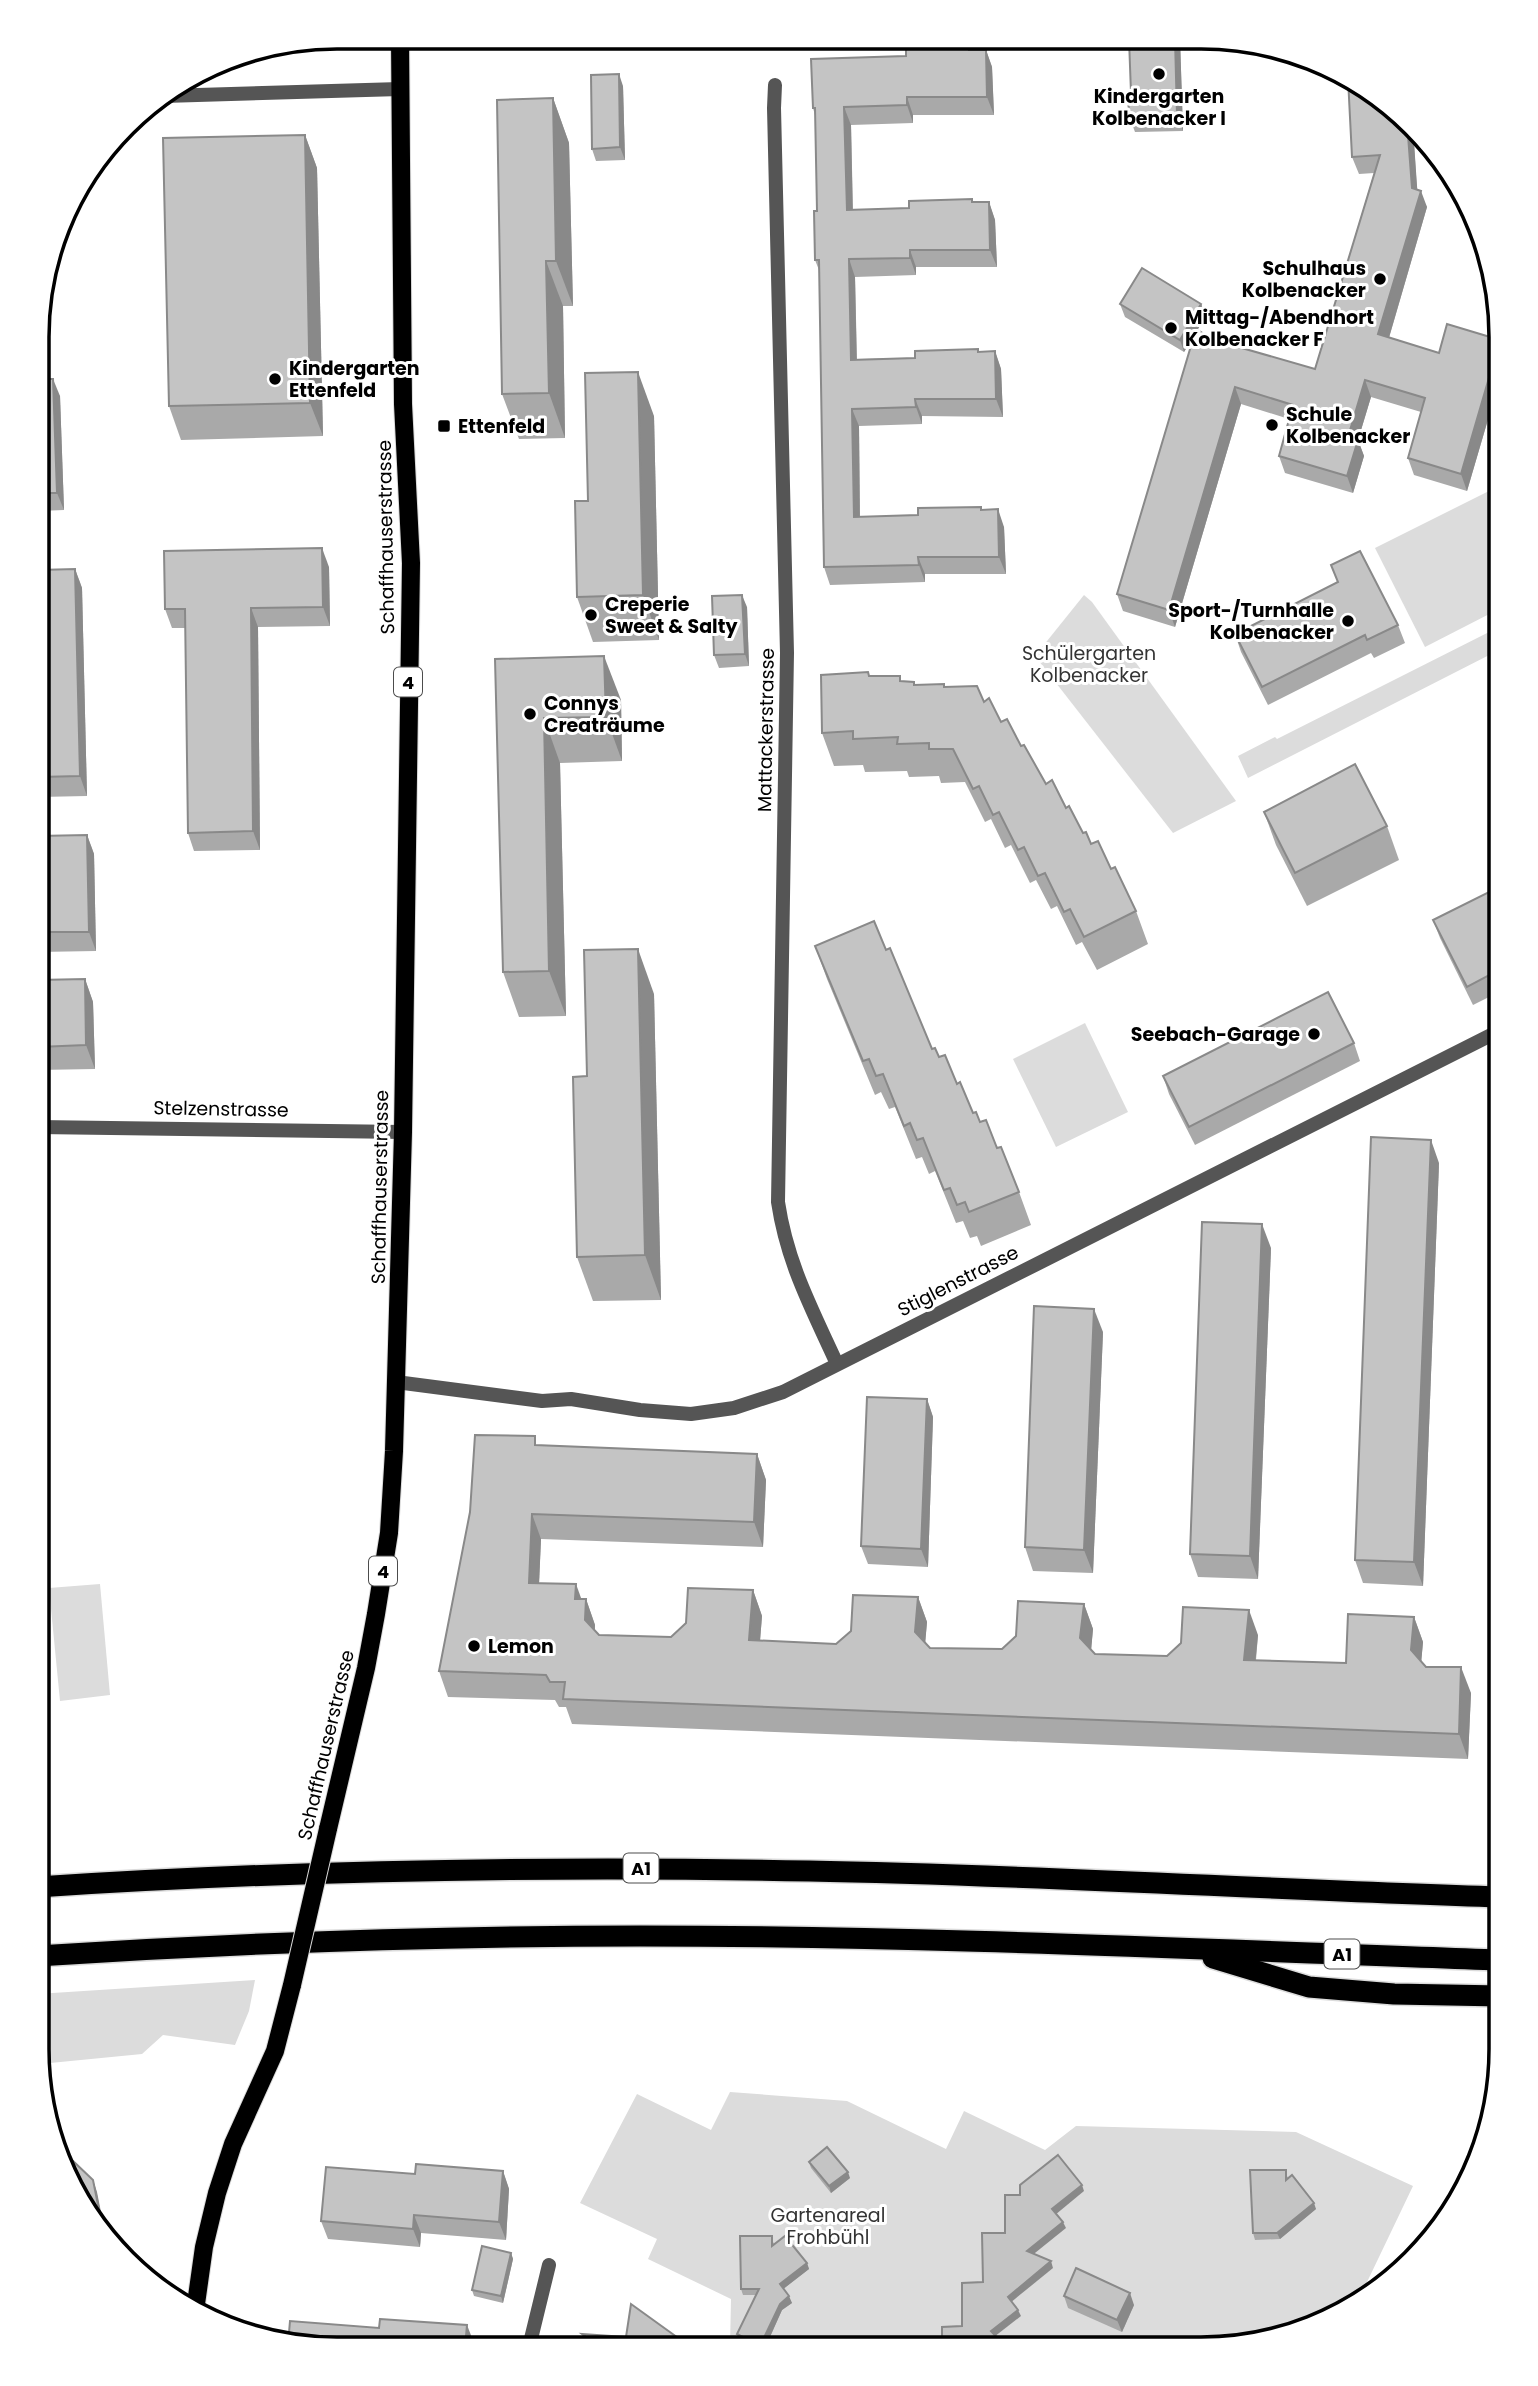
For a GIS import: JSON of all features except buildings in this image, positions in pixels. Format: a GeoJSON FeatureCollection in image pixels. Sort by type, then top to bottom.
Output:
{"type":"FeatureCollection","features":[{"type":"Feature","properties":{"kind":"highway","name":"A1"},"geometry":{"type":"LineString","coordinates":[[49,1886],[307,1873],[644,1868],[974,1875],[1489,1896]]}},
{"type":"Feature","properties":{"kind":"highway","name":"A1"},"geometry":{"type":"LineString","coordinates":[[49,1955],[324,1941],[540,1937],[824,1939],[1489,1960]]}},
{"type":"Feature","properties":{"kind":"highway"},"geometry":{"type":"LineString","coordinates":[[1184,1949],[1309,1987],[1394,1994],[1489,1996]]}},
{"type":"Feature","properties":{"kind":"main road","name":"Schaffhauserstrasse"},"geometry":{"type":"LineString","coordinates":[[197,2300],[204,2247],[217,2193],[233,2144],[275,2051],[292,1985],[366,1668],[389,1533],[403,1132],[411,563],[403,404],[400,49]]}},
{"type":"Feature","properties":{"kind":"street","name":"Mattackerstrasse"},"geometry":{"type":"LineString","coordinates":[[775,85],[786,653],[778,1202],[782,1231],[793,1267],[837,1364]]}},
{"type":"Feature","properties":{"kind":"street"},"geometry":{"type":"LineString","coordinates":[[181,95],[400,89]]}},
{"type":"Feature","properties":{"kind":"street","name":"Stiglenstrasse"},"geometry":{"type":"LineString","coordinates":[[396,1382],[542,1401],[571,1399],[640,1410],[691,1414],[734,1408],[783,1392],[1489,1036]]}},
{"type":"Feature","properties":{"kind":"street","name":"Stelzenstrasse"},"geometry":{"type":"LineString","coordinates":[[49,1127],[403,1132]]}},
{"type":"Feature","properties":{"kind":"street"},"geometry":{"type":"LineString","coordinates":[[531,2337],[549,2265]]}},
{"type":"Feature","properties":{"kind":"green space"},"geometry":{"type":"Polygon","coordinates":[[[1489,491],[1489,614],[1425,647],[1375,548],[1489,491]]]}},
{"type":"Feature","properties":{"kind":"green space","name":"Schülergarten Kolbenacker"},"geometry":{"type":"Polygon","coordinates":[[[1084,595],[1092,602],[1236,801],[1173,833],[1035,656],[1084,595]]]}},
{"type":"Feature","properties":{"kind":"green space"},"geometry":{"type":"Polygon","coordinates":[[[1489,632],[1489,655],[1248,778],[1238,756],[1275,737],[1277,739],[1489,632]]]}},
{"type":"Feature","properties":{"kind":"green space"},"geometry":{"type":"Polygon","coordinates":[[[1085,1023],[1128,1112],[1056,1147],[1013,1059],[1085,1023]]]}},
{"type":"Feature","properties":{"kind":"green space"},"geometry":{"type":"Polygon","coordinates":[[[100,1584],[110,1695],[60,1701],[49,1588],[100,1584]]]}},
{"type":"Feature","properties":{"kind":"green space"},"geometry":{"type":"Polygon","coordinates":[[[255,1980],[249,2011],[235,2045],[163,2035],[142,2054],[50,2063],[49,1993],[255,1980]]]}},
{"type":"Feature","properties":{"kind":"green space","name":"Gartenareal Frohbühl"},"geometry":{"type":"Polygon","coordinates":[[[730,2092],[847,2101],[946,2149],[964,2111],[1045,2150],[1076,2126],[1296,2132],[1413,2186],[1366,2284],[1328,2307],[1276,2327],[1239,2335],[1201,2337],[730,2337],[731,2299],[648,2259],[657,2239],[580,2203],[637,2094],[711,2130],[730,2092]]]}},
{"type":"Feature","properties":{"kind":"place","name":"Kindergarten Kolbenacker I"},"geometry":{"type":"Point","coordinates":[1159,74]}},
{"type":"Feature","properties":{"kind":"place","name":"Schulhaus Kolbenacker"},"geometry":{"type":"Point","coordinates":[1380,279]}},
{"type":"Feature","properties":{"kind":"place","name":"Mittag-/Abendhort Kolbenacker F"},"geometry":{"type":"Point","coordinates":[1171,328]}},
{"type":"Feature","properties":{"kind":"place","name":"Kindergarten Ettenfeld"},"geometry":{"type":"Point","coordinates":[275,379]}},
{"type":"Feature","properties":{"kind":"place","name":"Schule Kolbenacker"},"geometry":{"type":"Point","coordinates":[1272,425]}},
{"type":"Feature","properties":{"kind":"place","name":"Ettenfeld"},"geometry":{"type":"Point","coordinates":[444,426]}},
{"type":"Feature","properties":{"kind":"place","name":"Creperie Sweet & Salty"},"geometry":{"type":"Point","coordinates":[591,615]}},
{"type":"Feature","properties":{"kind":"place","name":"Sport-/Turnhalle Kolbenacker"},"geometry":{"type":"Point","coordinates":[1348,621]}},
{"type":"Feature","properties":{"kind":"place","name":"Connys Creaträume"},"geometry":{"type":"Point","coordinates":[530,714]}},
{"type":"Feature","properties":{"kind":"place","name":"Seebach-Garage"},"geometry":{"type":"Point","coordinates":[1314,1034]}},
{"type":"Feature","properties":{"kind":"place","name":"Lemon"},"geometry":{"type":"Point","coordinates":[474,1646]}}]}
